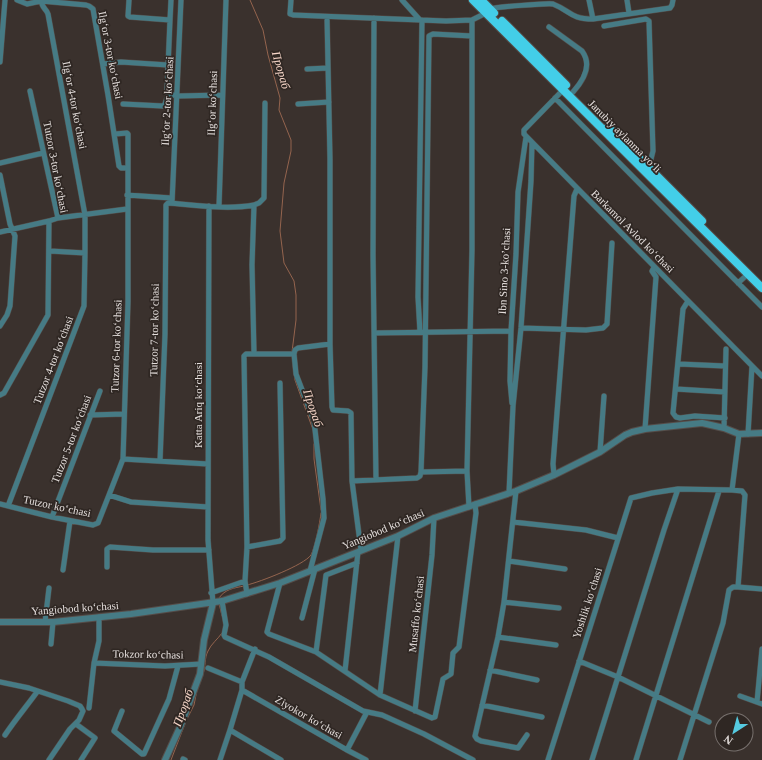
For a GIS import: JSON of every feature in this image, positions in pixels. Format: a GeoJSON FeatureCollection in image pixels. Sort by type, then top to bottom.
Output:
{"type":"FeatureCollection","features":[{"type":"Feature","properties":{"kind":"highway","name":"Janubiy aylanma yoʻli"},"geometry":{"type":"LineString","coordinates":[[473,0],[488,11],[573,92],[762,281]]}},
{"type":"Feature","properties":{"kind":"highway","name":"Janubiy aylanma yoʻli"},"geometry":{"type":"LineString","coordinates":[[481,0],[488,11],[563,90],[762,288]]}},
{"type":"Feature","properties":{"kind":"street"},"geometry":{"type":"LineString","coordinates":[[0,62],[5,0]]}},
{"type":"Feature","properties":{"kind":"street"},"geometry":{"type":"LineString","coordinates":[[17,0],[28,4],[41,1]]}},
{"type":"Feature","properties":{"kind":"street"},"geometry":{"type":"LineString","coordinates":[[129,0],[127,13],[130,17],[170,20]]}},
{"type":"Feature","properties":{"kind":"street"},"geometry":{"type":"LineString","coordinates":[[123,104],[163,106],[165,104],[168,95],[166,91],[171,0]]}},
{"type":"Feature","properties":{"kind":"street","name":"Ilgʻor 2-tor koʻchasi"},"geometry":{"type":"LineString","coordinates":[[172,201],[178,96],[181,0]]}},
{"type":"Feature","properties":{"kind":"street","name":"Ilgʻor koʻchasi"},"geometry":{"type":"LineString","coordinates":[[219,206],[226,0]]}},
{"type":"Feature","properties":{"kind":"street"},"geometry":{"type":"LineString","coordinates":[[291,0],[290,14],[292,15],[446,21],[472,20],[495,7],[515,3],[520,6],[552,2],[575,17],[582,19],[593,19],[670,8],[673,0]]}},
{"type":"Feature","properties":{"kind":"street"},"geometry":{"type":"LineString","coordinates":[[402,0],[421,20],[418,297],[422,332]]}},
{"type":"Feature","properties":{"kind":"street"},"geometry":{"type":"LineString","coordinates":[[589,0],[593,19]]}},
{"type":"Feature","properties":{"kind":"street"},"geometry":{"type":"LineString","coordinates":[[627,0],[629,13]]}},
{"type":"Feature","properties":{"kind":"street","name":"Ilgʻor 3-tor koʻchasi"},"geometry":{"type":"LineString","coordinates":[[41,1],[86,5],[93,9],[119,166],[120,168],[127,168]]}},
{"type":"Feature","properties":{"kind":"street","name":"Ilgʻor 4-tor koʻchasi"},"geometry":{"type":"LineString","coordinates":[[41,1],[43,7],[47,11],[85,215]]}},
{"type":"Feature","properties":{"kind":"street"},"geometry":{"type":"LineString","coordinates":[[327,17],[332,409],[335,411],[348,411],[351,413],[352,481],[360,551],[357,563],[344,671]]}},
{"type":"Feature","properties":{"kind":"street"},"geometry":{"type":"LineString","coordinates":[[374,18],[373,255],[376,480]]}},
{"type":"Feature","properties":{"kind":"street"},"geometry":{"type":"LineString","coordinates":[[604,26],[646,19],[649,21],[653,151],[649,167]]}},
{"type":"Feature","properties":{"kind":"street"},"geometry":{"type":"LineString","coordinates":[[469,507],[467,471],[472,250],[472,20]]}},
{"type":"Feature","properties":{"kind":"street"},"geometry":{"type":"LineString","coordinates":[[548,27],[582,51],[585,55],[585,76],[573,92]]}},
{"type":"Feature","properties":{"kind":"street"},"geometry":{"type":"LineString","coordinates":[[352,481],[417,478],[421,472],[422,332],[429,36],[430,34],[472,36]]}},
{"type":"Feature","properties":{"kind":"street"},"geometry":{"type":"LineString","coordinates":[[103,64],[121,62],[168,65]]}},
{"type":"Feature","properties":{"kind":"street"},"geometry":{"type":"LineString","coordinates":[[307,69],[328,68]]}},
{"type":"Feature","properties":{"kind":"street"},"geometry":{"type":"LineString","coordinates":[[421,73],[428,74]]}},
{"type":"Feature","properties":{"kind":"street"},"geometry":{"type":"LineString","coordinates":[[526,137],[524,130],[563,90]]}},
{"type":"Feature","properties":{"kind":"street","name":"Tutzor 3-tor koʻchasi"},"geometry":{"type":"LineString","coordinates":[[0,395],[4,393],[48,315],[50,251],[49,221],[58,218],[30,92]]}},
{"type":"Feature","properties":{"kind":"street"},"geometry":{"type":"LineString","coordinates":[[168,95],[222,95]]}},
{"type":"Feature","properties":{"kind":"street"},"geometry":{"type":"LineString","coordinates":[[555,98],[762,307]]}},
{"type":"Feature","properties":{"kind":"street"},"geometry":{"type":"LineString","coordinates":[[298,104],[329,102]]}},
{"type":"Feature","properties":{"kind":"street"},"geometry":{"type":"LineString","coordinates":[[114,134],[128,134],[127,195],[209,206],[254,205],[259,203],[264,198],[265,103]]}},
{"type":"Feature","properties":{"kind":"street","name":"Barkamol Avlod koʻchasi"},"geometry":{"type":"LineString","coordinates":[[526,137],[762,376]]}},
{"type":"Feature","properties":{"kind":"street","name":"Ibn Sino 3-koʼchasi"},"geometry":{"type":"LineString","coordinates":[[513,406],[510,381],[511,331],[518,192],[526,137]]}},
{"type":"Feature","properties":{"kind":"street","name":"Ibn Sino 3-koʼchasi"},"geometry":{"type":"LineString","coordinates":[[509,493],[513,406],[521,328],[531,181],[532,143]]}},
{"type":"Feature","properties":{"kind":"street"},"geometry":{"type":"LineString","coordinates":[[0,163],[43,153]]}},
{"type":"Feature","properties":{"kind":"street"},"geometry":{"type":"LineString","coordinates":[[0,175],[10,224],[15,236],[10,306],[7,315],[0,326]]}},
{"type":"Feature","properties":{"kind":"street"},"geometry":{"type":"LineString","coordinates":[[554,474],[553,464],[574,196],[577,189]]}},
{"type":"Feature","properties":{"kind":"street","name":"Tutzor 6-tor koʻchasi"},"geometry":{"type":"LineString","coordinates":[[109,495],[123,459],[128,302],[127,195]]}},
{"type":"Feature","properties":{"kind":"street","name":"Tutzor 7-tor koʻchasi"},"geometry":{"type":"LineString","coordinates":[[160,461],[165,334],[166,208],[168,203],[172,201]]}},
{"type":"Feature","properties":{"kind":"street"},"geometry":{"type":"LineString","coordinates":[[254,205],[252,265],[254,353]]}},
{"type":"Feature","properties":{"kind":"street","name":"Katta Ariq koʻchasi"},"geometry":{"type":"LineString","coordinates":[[209,206],[208,506],[211,593],[213,603]]}},
{"type":"Feature","properties":{"kind":"street"},"geometry":{"type":"LineString","coordinates":[[58,218],[127,209]]}},
{"type":"Feature","properties":{"kind":"street","name":"Tutzor 4-tor koʻchasi"},"geometry":{"type":"LineString","coordinates":[[8,506],[84,306],[86,253],[85,215]]}},
{"type":"Feature","properties":{"kind":"street"},"geometry":{"type":"LineString","coordinates":[[0,232],[49,221]]}},
{"type":"Feature","properties":{"kind":"street"},"geometry":{"type":"LineString","coordinates":[[521,328],[564,330],[603,328],[607,324],[612,243]]}},
{"type":"Feature","properties":{"kind":"street"},"geometry":{"type":"LineString","coordinates":[[50,251],[86,253]]}},
{"type":"Feature","properties":{"kind":"street"},"geometry":{"type":"LineString","coordinates":[[645,429],[656,277],[652,271],[654,267]]}},
{"type":"Feature","properties":{"kind":"street"},"geometry":{"type":"LineString","coordinates":[[738,283],[748,274]]}},
{"type":"Feature","properties":{"kind":"street"},"geometry":{"type":"LineString","coordinates":[[688,301],[683,309],[679,364],[673,413],[676,417],[680,418],[695,416],[725,418]]}},
{"type":"Feature","properties":{"kind":"street"},"geometry":{"type":"LineString","coordinates":[[374,333],[511,331]]}},
{"type":"Feature","properties":{"kind":"street"},"geometry":{"type":"LineString","coordinates":[[292,354],[298,348],[330,344]]}},
{"type":"Feature","properties":{"kind":"street"},"geometry":{"type":"LineString","coordinates":[[724,428],[726,349]]}},
{"type":"Feature","properties":{"kind":"street"},"geometry":{"type":"LineString","coordinates":[[247,594],[245,581],[244,358],[246,354],[254,353],[292,354]]}},
{"type":"Feature","properties":{"kind":"street"},"geometry":{"type":"LineString","coordinates":[[292,354],[296,374],[314,421],[324,518],[302,618]]}},
{"type":"Feature","properties":{"kind":"street"},"geometry":{"type":"LineString","coordinates":[[679,364],[725,366]]}},
{"type":"Feature","properties":{"kind":"street"},"geometry":{"type":"LineString","coordinates":[[748,434],[752,366]]}},
{"type":"Feature","properties":{"kind":"street"},"geometry":{"type":"LineString","coordinates":[[246,547],[280,541],[283,538],[280,383]]}},
{"type":"Feature","properties":{"kind":"street"},"geometry":{"type":"LineString","coordinates":[[676,390],[725,392]]}},
{"type":"Feature","properties":{"kind":"street","name":"Tutzor 5-tor koʻchasi"},"geometry":{"type":"LineString","coordinates":[[52,517],[100,391]]}},
{"type":"Feature","properties":{"kind":"street"},"geometry":{"type":"LineString","coordinates":[[600,452],[604,396]]}},
{"type":"Feature","properties":{"kind":"street"},"geometry":{"type":"LineString","coordinates":[[90,415],[124,414]]}},
{"type":"Feature","properties":{"kind":"street","name":"Yangiobod koʻchasi"},"geometry":{"type":"LineString","coordinates":[[0,622],[53,622],[131,614],[213,603],[247,594],[280,583],[398,536],[434,518],[516,491],[600,452],[625,435],[645,429],[702,423],[724,428],[739,434],[762,434]]}},
{"type":"Feature","properties":{"kind":"street"},"geometry":{"type":"LineString","coordinates":[[738,587],[745,495],[742,491],[732,490],[739,434]]}},
{"type":"Feature","properties":{"kind":"street"},"geometry":{"type":"LineString","coordinates":[[123,459],[208,464]]}},
{"type":"Feature","properties":{"kind":"street"},"geometry":{"type":"LineString","coordinates":[[421,472],[467,471]]}},
{"type":"Feature","properties":{"kind":"street"},"geometry":{"type":"LineString","coordinates":[[592,760],[678,489]]}},
{"type":"Feature","properties":{"kind":"street","name":"Yoshlik koʻchasi"},"geometry":{"type":"LineString","coordinates":[[548,760],[632,498],[678,489],[719,491],[732,490]]}},
{"type":"Feature","properties":{"kind":"street"},"geometry":{"type":"LineString","coordinates":[[516,491],[504,602],[495,654],[475,736],[477,740],[518,748],[527,735]]}},
{"type":"Feature","properties":{"kind":"street"},"geometry":{"type":"LineString","coordinates":[[636,760],[719,491]]}},
{"type":"Feature","properties":{"kind":"street"},"geometry":{"type":"LineString","coordinates":[[109,495],[131,502],[208,506]]}},
{"type":"Feature","properties":{"kind":"street","name":"Tutzor koʻchasi"},"geometry":{"type":"LineString","coordinates":[[0,504],[70,521],[96,525],[109,495]]}},
{"type":"Feature","properties":{"kind":"street"},"geometry":{"type":"LineString","coordinates":[[280,583],[267,632],[269,634],[316,652],[380,695],[432,718],[435,717],[442,682],[445,677],[451,674],[453,653],[459,647],[476,513],[475,504]]}},
{"type":"Feature","properties":{"kind":"street","name":"Musaffo koʻchasi"},"geometry":{"type":"LineString","coordinates":[[415,711],[432,562],[434,518]]}},
{"type":"Feature","properties":{"kind":"street"},"geometry":{"type":"LineString","coordinates":[[63,570],[70,521]]}},
{"type":"Feature","properties":{"kind":"street"},"geometry":{"type":"LineString","coordinates":[[513,522],[586,530],[618,538]]}},
{"type":"Feature","properties":{"kind":"street"},"geometry":{"type":"LineString","coordinates":[[380,695],[398,536]]}},
{"type":"Feature","properties":{"kind":"street"},"geometry":{"type":"LineString","coordinates":[[107,567],[107,549],[110,547],[153,550],[209,550]]}},
{"type":"Feature","properties":{"kind":"street"},"geometry":{"type":"LineString","coordinates":[[509,561],[566,569]]}},
{"type":"Feature","properties":{"kind":"street"},"geometry":{"type":"LineString","coordinates":[[325,578],[328,574],[357,563]]}},
{"type":"Feature","properties":{"kind":"street"},"geometry":{"type":"LineString","coordinates":[[316,652],[325,578],[322,566]]}},
{"type":"Feature","properties":{"kind":"street"},"geometry":{"type":"LineString","coordinates":[[211,593],[245,581]]}},
{"type":"Feature","properties":{"kind":"street"},"geometry":{"type":"LineString","coordinates":[[680,760],[723,623],[729,590],[733,587],[762,589]]}},
{"type":"Feature","properties":{"kind":"street"},"geometry":{"type":"LineString","coordinates":[[45,622],[49,588]]}},
{"type":"Feature","properties":{"kind":"street"},"geometry":{"type":"LineString","coordinates":[[222,601],[226,625],[224,635],[229,639],[255,649],[356,708],[382,715],[424,734],[473,760]]}},
{"type":"Feature","properties":{"kind":"street"},"geometry":{"type":"LineString","coordinates":[[504,602],[559,608]]}},
{"type":"Feature","properties":{"kind":"street"},"geometry":{"type":"LineString","coordinates":[[165,760],[181,725],[200,674],[204,640],[213,603]]}},
{"type":"Feature","properties":{"kind":"street","name":"Tokzor koʻchasi"},"geometry":{"type":"LineString","coordinates":[[89,708],[94,663],[99,641],[99,617]]}},
{"type":"Feature","properties":{"kind":"street"},"geometry":{"type":"LineString","coordinates":[[51,644],[53,622]]}},
{"type":"Feature","properties":{"kind":"street"},"geometry":{"type":"LineString","coordinates":[[498,637],[556,645]]}},
{"type":"Feature","properties":{"kind":"street"},"geometry":{"type":"LineString","coordinates":[[220,760],[242,690],[242,682],[255,649]]}},
{"type":"Feature","properties":{"kind":"street"},"geometry":{"type":"LineString","coordinates":[[740,696],[760,703],[762,649]]}},
{"type":"Feature","properties":{"kind":"street"},"geometry":{"type":"LineString","coordinates":[[579,661],[709,722]]}},
{"type":"Feature","properties":{"kind":"street","name":"Tokzor koʻchasi"},"geometry":{"type":"LineString","coordinates":[[94,663],[178,666],[201,664]]}},
{"type":"Feature","properties":{"kind":"street"},"geometry":{"type":"LineString","coordinates":[[122,711],[114,731],[142,754],[144,754],[170,698],[178,666]]}},
{"type":"Feature","properties":{"kind":"street"},"geometry":{"type":"LineString","coordinates":[[208,668],[242,682]]}},
{"type":"Feature","properties":{"kind":"street"},"geometry":{"type":"LineString","coordinates":[[490,670],[537,680]]}},
{"type":"Feature","properties":{"kind":"street"},"geometry":{"type":"LineString","coordinates":[[0,682],[29,688],[80,706],[83,711],[76,724],[70,729],[49,760]]}},
{"type":"Feature","properties":{"kind":"street","name":"Ziyokor koʻchasi"},"geometry":{"type":"LineString","coordinates":[[242,690],[366,760]]}},
{"type":"Feature","properties":{"kind":"street"},"geometry":{"type":"LineString","coordinates":[[4,735],[22,714],[37,692]]}},
{"type":"Feature","properties":{"kind":"street"},"geometry":{"type":"LineString","coordinates":[[482,705],[542,716]]}},
{"type":"Feature","properties":{"kind":"street"},"geometry":{"type":"LineString","coordinates":[[347,750],[367,712]]}},
{"type":"Feature","properties":{"kind":"street"},"geometry":{"type":"LineString","coordinates":[[76,724],[94,738],[81,760]]}},
{"type":"Feature","properties":{"kind":"street"},"geometry":{"type":"LineString","coordinates":[[230,730],[281,760]]}},
{"type":"Feature","properties":{"kind":"waterway","name":"Прораб"},"geometry":{"type":"LineString","coordinates":[[250,0],[263,30],[268,55],[280,98],[279,110],[291,140],[291,151],[284,183],[280,231],[284,263],[294,281],[296,295],[296,320],[292,352]]}},
{"type":"Feature","properties":{"kind":"waterway","name":"Прораб"},"geometry":{"type":"LineString","coordinates":[[293,365],[295,380],[312,427]]}},
{"type":"Feature","properties":{"kind":"waterway","name":"Прораб"},"geometry":{"type":"LineString","coordinates":[[314,444],[314,459],[321,510]]}},
{"type":"Feature","properties":{"kind":"waterway","name":"Прораб"},"geometry":{"type":"LineString","coordinates":[[247,585],[271,577],[307,559],[313,552],[321,513]]}},
{"type":"Feature","properties":{"kind":"waterway","name":"Прораб"},"geometry":{"type":"LineString","coordinates":[[219,598],[221,595],[233,588],[244,586]]}},
{"type":"Feature","properties":{"kind":"waterway","name":"Прораб"},"geometry":{"type":"LineString","coordinates":[[219,603],[222,616]]}},
{"type":"Feature","properties":{"kind":"waterway","name":"Прораб"},"geometry":{"type":"LineString","coordinates":[[203,674],[208,651],[222,633]]}},
{"type":"Feature","properties":{"kind":"waterway","name":"Прораб"},"geometry":{"type":"LineString","coordinates":[[171,760],[186,721],[194,705],[197,690]]}}]}
